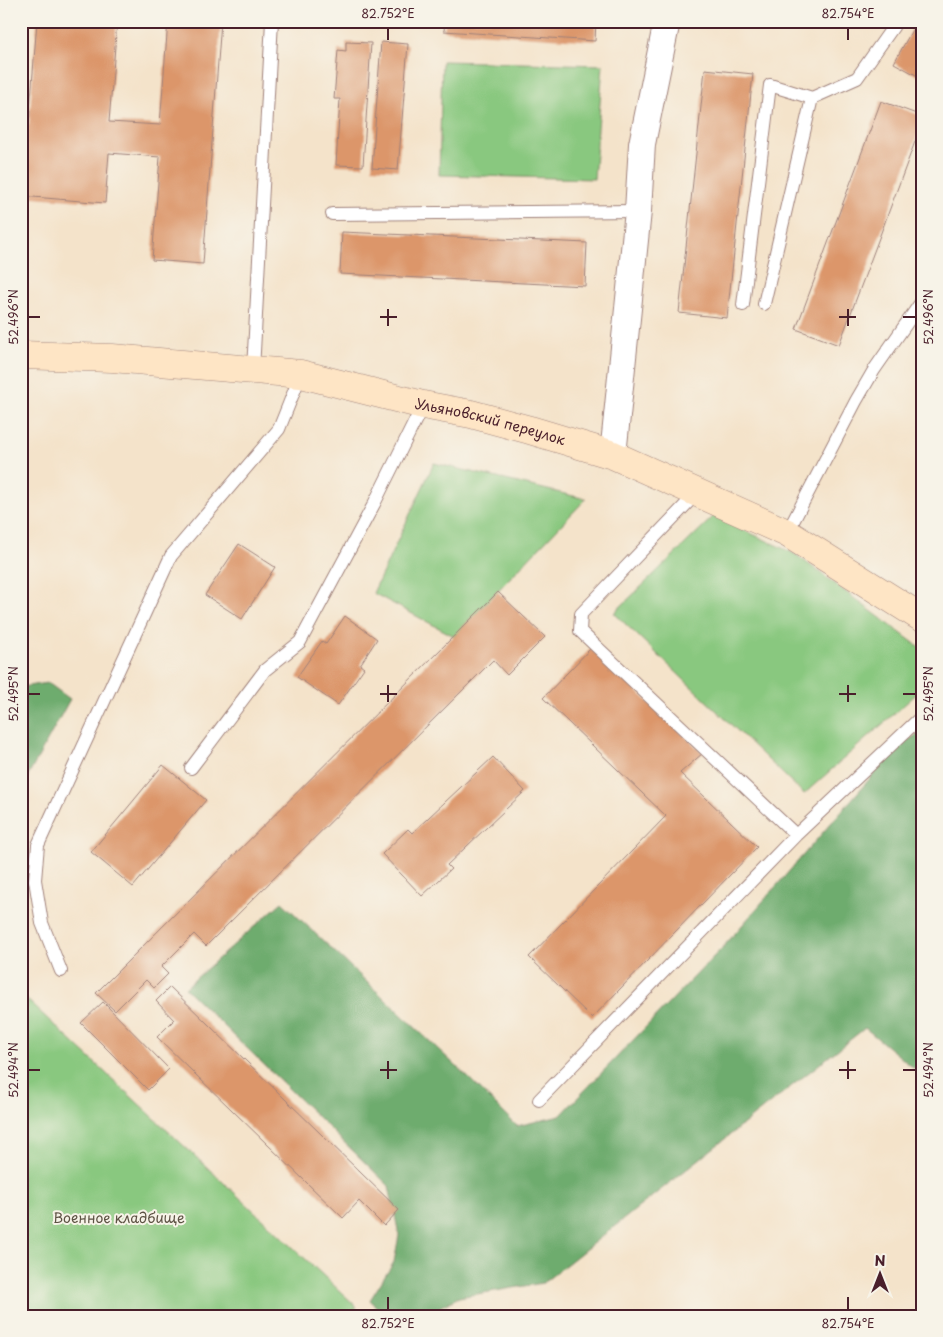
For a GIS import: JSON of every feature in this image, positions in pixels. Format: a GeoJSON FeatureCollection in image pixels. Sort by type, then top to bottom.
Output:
{"type":"FeatureCollection","features":[{"type":"Feature","properties":{"kind":"main road","name":"Ульяновский переулок"},"geometry":{"type":"LineString","coordinates":[[21,355],[112,358],[301,374],[423,405],[471,414],[613,455],[787,533],[922,618]]}},
{"type":"Feature","properties":{"kind":"street"},"geometry":{"type":"LineString","coordinates":[[613,455],[638,211],[642,144],[667,21]]}},
{"type":"Feature","properties":{"kind":"lane"},"geometry":{"type":"LineString","coordinates":[[253,370],[272,21]]}},
{"type":"Feature","properties":{"kind":"lane"},"geometry":{"type":"LineString","coordinates":[[743,304],[770,85],[812,98],[857,78],[893,27],[895,21]]}},
{"type":"Feature","properties":{"kind":"lane"},"geometry":{"type":"LineString","coordinates":[[764,304],[812,98]]}},
{"type":"Feature","properties":{"kind":"lane"},"geometry":{"type":"LineString","coordinates":[[332,214],[638,211]]}},
{"type":"Feature","properties":{"kind":"lane"},"geometry":{"type":"LineString","coordinates":[[787,533],[865,386],[922,301]]}},
{"type":"Feature","properties":{"kind":"lane"},"geometry":{"type":"LineString","coordinates":[[61,971],[42,923],[35,880],[38,845],[171,556],[279,429],[301,374]]}},
{"type":"Feature","properties":{"kind":"lane"},"geometry":{"type":"LineString","coordinates":[[191,768],[265,670],[300,642],[374,504],[423,405]]}},
{"type":"Feature","properties":{"kind":"lane"},"geometry":{"type":"LineString","coordinates":[[697,493],[581,614],[580,631],[796,835]]}},
{"type":"Feature","properties":{"kind":"lane"},"geometry":{"type":"LineString","coordinates":[[539,1100],[796,835],[922,716]]}},
{"type":"Feature","properties":{"kind":"green space"},"geometry":{"type":"Polygon","coordinates":[[[442,61],[603,65],[594,179],[439,175],[442,61]]]}},
{"type":"Feature","properties":{"kind":"green space"},"geometry":{"type":"Polygon","coordinates":[[[434,463],[586,499],[454,636],[373,593],[434,463]]]}},
{"type":"Feature","properties":{"kind":"green space"},"geometry":{"type":"Polygon","coordinates":[[[714,516],[795,554],[922,649],[922,689],[804,794],[614,613],[714,516]]]}},
{"type":"Feature","properties":{"kind":"green space"},"geometry":{"type":"Polygon","coordinates":[[[48,683],[70,699],[21,789],[21,687],[48,683]]]}},
{"type":"Feature","properties":{"kind":"green space"},"geometry":{"type":"Polygon","coordinates":[[[922,732],[922,1063],[915,1069],[865,1028],[543,1283],[459,1297],[422,1316],[385,1316],[370,1300],[394,1262],[399,1235],[389,1186],[185,988],[282,902],[517,1126],[560,1116],[724,946],[899,745],[922,732]]]}},
{"type":"Feature","properties":{"kind":"green space","name":"Военное кладбище"},"geometry":{"type":"Polygon","coordinates":[[[21,994],[357,1307],[347,1316],[21,1316],[21,994]]]}},
{"type":"Feature","properties":{"kind":"building"},"geometry":{"type":"Polygon","coordinates":[[[37,21],[117,21],[109,122],[160,125],[168,21],[221,21],[203,264],[152,260],[160,157],[109,153],[105,203],[21,196],[21,123],[29,124],[37,21]]]}},
{"type":"Feature","properties":{"kind":"building"},"geometry":{"type":"Polygon","coordinates":[[[445,21],[596,21],[595,41],[444,31],[445,21]]]}},
{"type":"Feature","properties":{"kind":"building"},"geometry":{"type":"Polygon","coordinates":[[[917,21],[922,21],[922,69],[918,76],[894,63],[917,21]]]}},
{"type":"Feature","properties":{"kind":"building"},"geometry":{"type":"Polygon","coordinates":[[[346,42],[371,43],[363,166],[336,165],[340,99],[334,99],[338,50],[346,51],[346,42]]]}},
{"type":"Feature","properties":{"kind":"building"},"geometry":{"type":"Polygon","coordinates":[[[381,42],[408,44],[398,170],[372,168],[381,42]]]}},
{"type":"Feature","properties":{"kind":"building"},"geometry":{"type":"Polygon","coordinates":[[[705,69],[753,74],[727,318],[679,313],[705,69]]]}},
{"type":"Feature","properties":{"kind":"building"},"geometry":{"type":"Polygon","coordinates":[[[881,101],[922,116],[922,123],[839,345],[796,329],[881,101]]]}},
{"type":"Feature","properties":{"kind":"building"},"geometry":{"type":"Polygon","coordinates":[[[342,232],[587,243],[585,286],[340,274],[342,232]]]}},
{"type":"Feature","properties":{"kind":"building"},"geometry":{"type":"Polygon","coordinates":[[[239,544],[275,567],[242,619],[205,595],[239,544]]]}},
{"type":"Feature","properties":{"kind":"building"},"geometry":{"type":"Polygon","coordinates":[[[498,592],[545,637],[507,675],[493,660],[206,946],[194,934],[161,967],[168,974],[154,988],[146,980],[115,1011],[96,993],[498,592]]]}},
{"type":"Feature","properties":{"kind":"building"},"geometry":{"type":"Polygon","coordinates":[[[345,616],[377,639],[360,665],[364,668],[338,705],[297,677],[322,641],[326,644],[345,616]]]}},
{"type":"Feature","properties":{"kind":"building"},"geometry":{"type":"Polygon","coordinates":[[[591,648],[703,753],[680,773],[757,847],[592,1018],[529,957],[666,816],[543,698],[591,648]]]}},
{"type":"Feature","properties":{"kind":"building"},"geometry":{"type":"Polygon","coordinates":[[[493,757],[525,791],[447,865],[451,869],[422,896],[382,854],[408,829],[412,833],[493,757]]]}},
{"type":"Feature","properties":{"kind":"building"},"geometry":{"type":"Polygon","coordinates":[[[163,765],[206,800],[133,887],[91,852],[163,765]]]}},
{"type":"Feature","properties":{"kind":"building"},"geometry":{"type":"Polygon","coordinates":[[[170,987],[399,1210],[384,1226],[359,1201],[343,1218],[157,1037],[174,1020],[156,1001],[170,987]]]}},
{"type":"Feature","properties":{"kind":"building"},"geometry":{"type":"Polygon","coordinates":[[[103,1002],[169,1069],[148,1090],[81,1023],[103,1002]]]}}]}
